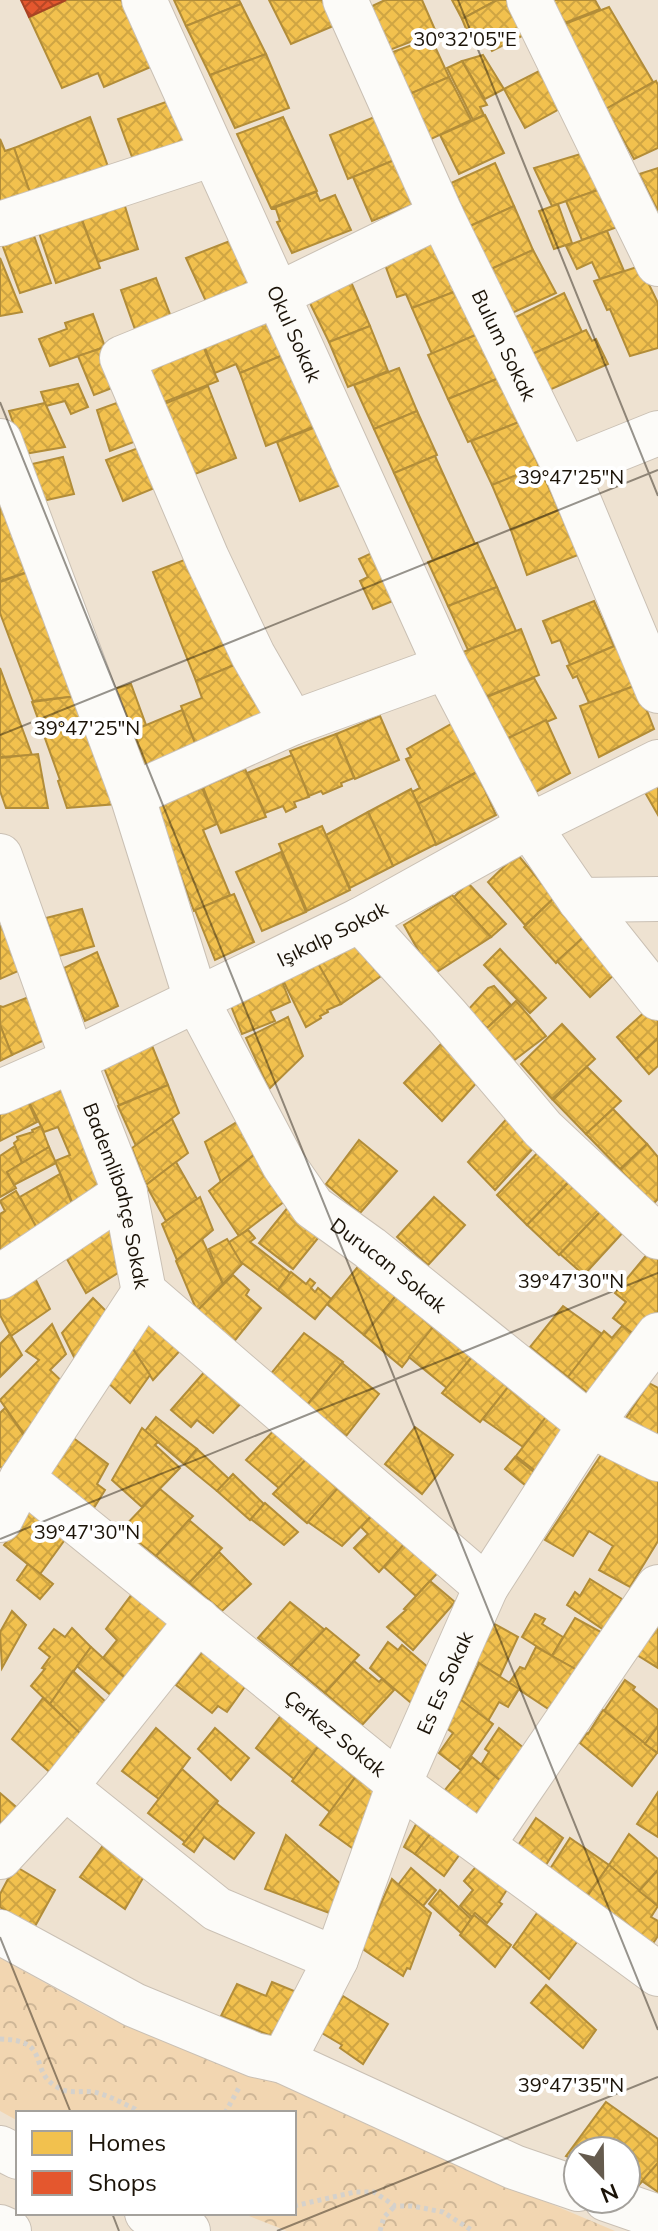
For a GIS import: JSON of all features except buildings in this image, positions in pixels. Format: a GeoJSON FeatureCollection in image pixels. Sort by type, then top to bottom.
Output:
{"type":"FeatureCollection","features":[{"type":"Feature","properties":{"kind":"main road","name":"Okul Sokak"},"geometry":{"type":"LineString","coordinates":[[144,0],[446,667],[529,826],[580,900],[658,998]]}},
{"type":"Feature","properties":{"kind":"main road","name":"Bulum Sokak"},"geometry":{"type":"LineString","coordinates":[[345,0],[441,215],[566,470],[658,691]]}},
{"type":"Feature","properties":{"kind":"main road"},"geometry":{"type":"LineString","coordinates":[[529,0],[658,264]]}},
{"type":"Feature","properties":{"kind":"main road"},"geometry":{"type":"LineString","coordinates":[[0,224],[213,154]]}},
{"type":"Feature","properties":{"kind":"main road"},"geometry":{"type":"LineString","coordinates":[[292,723],[253,655],[207,558],[122,358],[277,295],[441,215]]}},
{"type":"Feature","properties":{"kind":"main road"},"geometry":{"type":"LineString","coordinates":[[566,470],[658,433]]}},
{"type":"Feature","properties":{"kind":"main road","name":"Durucan Sokak"},"geometry":{"type":"LineString","coordinates":[[0,441],[132,795],[196,999],[284,1165],[313,1207],[370,1248],[590,1425],[658,1459]]}},
{"type":"Feature","properties":{"kind":"main road"},"geometry":{"type":"LineString","coordinates":[[132,795],[292,723],[446,667]]}},
{"type":"Feature","properties":{"kind":"main road","name":"Işıkalp Sokak"},"geometry":{"type":"LineString","coordinates":[[0,1092],[73,1060],[360,920],[529,826],[658,762]]}},
{"type":"Feature","properties":{"kind":"main road","name":"Bademlibahçe Sokak"},"geometry":{"type":"LineString","coordinates":[[0,856],[8,909],[73,1060],[125,1193],[144,1292],[486,1587]]}},
{"type":"Feature","properties":{"kind":"main road"},"geometry":{"type":"LineString","coordinates":[[580,900],[658,899]]}},
{"type":"Feature","properties":{"kind":"main road"},"geometry":{"type":"LineString","coordinates":[[360,920],[543,1129],[658,1237]]}},
{"type":"Feature","properties":{"kind":"main road"},"geometry":{"type":"LineString","coordinates":[[0,1277],[125,1193]]}},
{"type":"Feature","properties":{"kind":"main road"},"geometry":{"type":"LineString","coordinates":[[0,1520],[22,1478],[144,1292]]}},
{"type":"Feature","properties":{"kind":"main road","name":"Es Es Sokak"},"geometry":{"type":"LineString","coordinates":[[283,2061],[336,1959],[399,1784],[486,1587],[590,1425],[658,1335]]}},
{"type":"Feature","properties":{"kind":"main road","name":"Çerkez Sokak"},"geometry":{"type":"LineString","coordinates":[[22,1478],[399,1784],[658,1974]]}},
{"type":"Feature","properties":{"kind":"main road"},"geometry":{"type":"LineString","coordinates":[[483,1844],[658,1587]]}},
{"type":"Feature","properties":{"kind":"main road"},"geometry":{"type":"LineString","coordinates":[[0,1857],[65,1787],[198,1620]]}},
{"type":"Feature","properties":{"kind":"main road"},"geometry":{"type":"LineString","coordinates":[[65,1787],[217,1909],[336,1959]]}},
{"type":"Feature","properties":{"kind":"main road"},"geometry":{"type":"LineString","coordinates":[[0,1932],[134,2005],[255,2055],[283,2061],[514,2167],[562,2184]]}},
{"type":"Feature","properties":{"kind":"main road"},"geometry":{"type":"LineString","coordinates":[[152,2215],[188,2231]]}},
{"type":"Feature","properties":{"kind":"main road"},"geometry":{"type":"LineString","coordinates":[[0,2227],[9,2231]]}},
{"type":"Feature","properties":{"kind":"path"},"geometry":{"type":"LineString","coordinates":[[0,2039],[25,2042],[34,2049],[52,2085],[64,2092],[92,2092],[137,2111]]}},
{"type":"Feature","properties":{"kind":"path"},"geometry":{"type":"LineString","coordinates":[[296,2206],[355,2192],[374,2192],[395,2206],[443,2212],[473,2231]]}},
{"type":"Feature","properties":{"kind":"path"},"geometry":{"type":"LineString","coordinates":[[380,2231],[384,2217],[395,2206]]}},
{"type":"Feature","properties":{"kind":"green space"},"geometry":{"type":"Polygon","coordinates":[[[0,1958],[105,2016],[265,2077],[398,2139],[562,2209],[562,2215],[577,2215],[615,2231],[287,2231],[246,2215],[296,2215],[296,2111],[16,2111],[16,2120],[0,2111],[0,1958]]]}}]}
